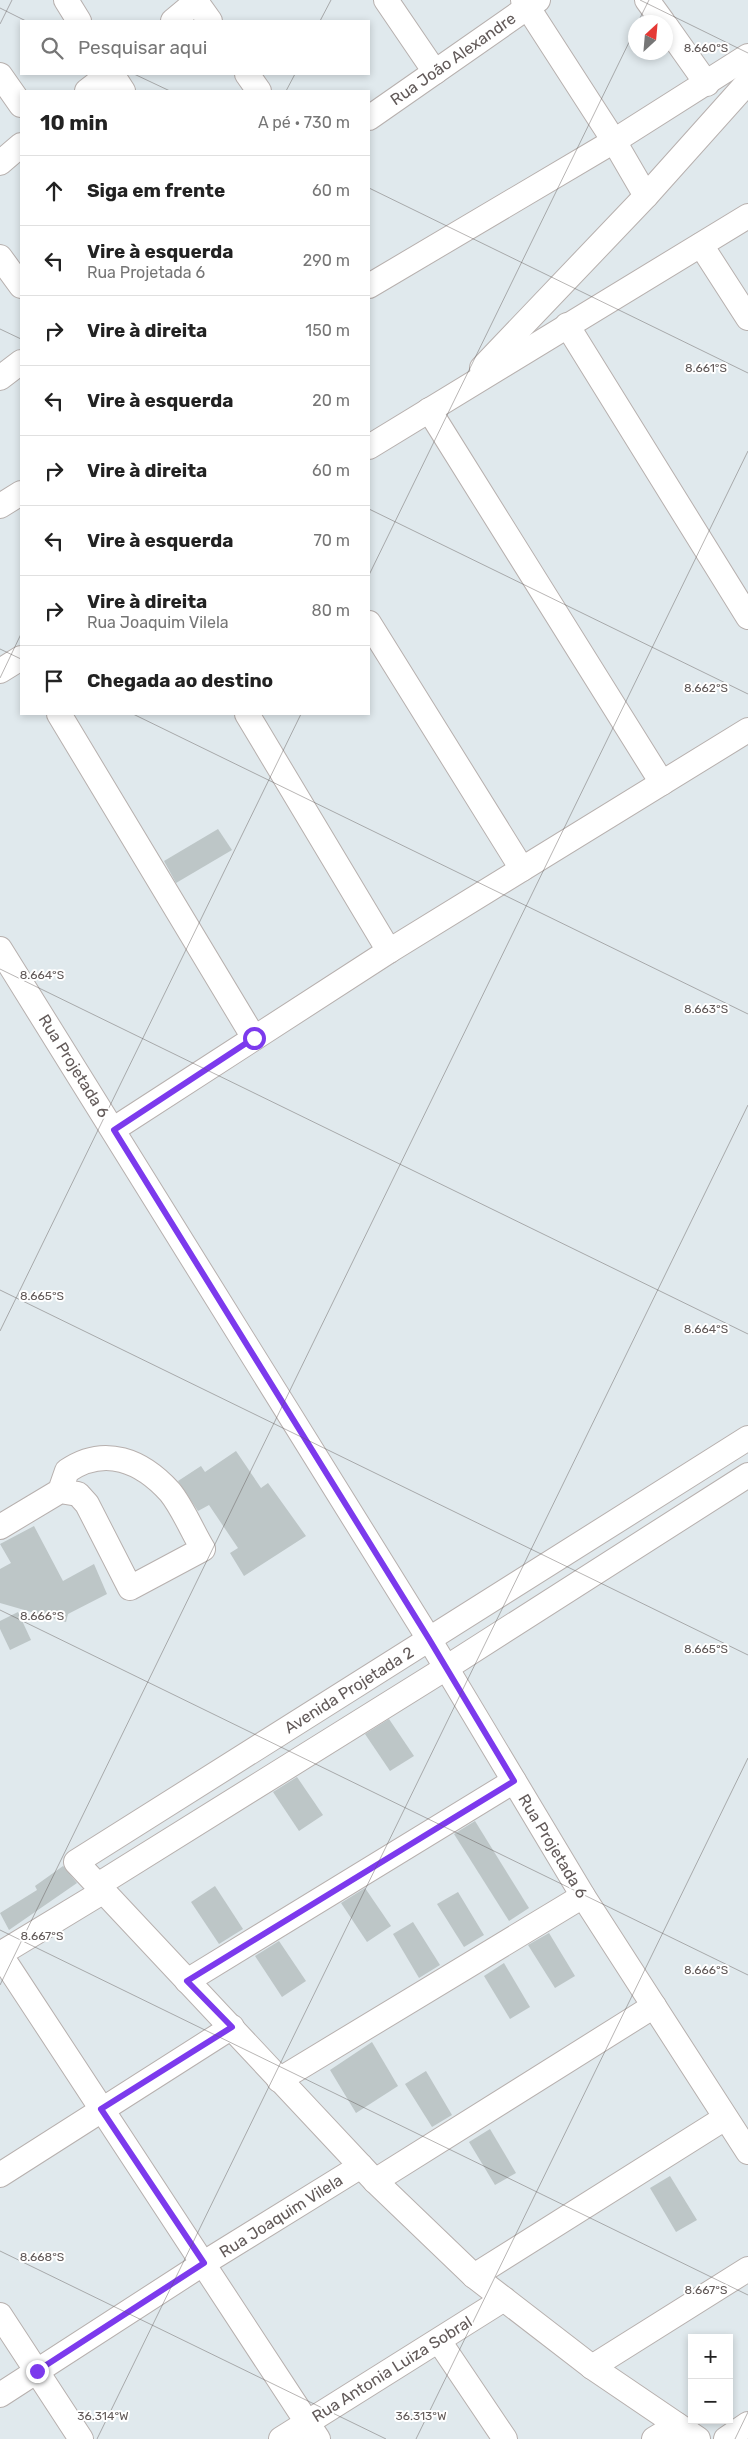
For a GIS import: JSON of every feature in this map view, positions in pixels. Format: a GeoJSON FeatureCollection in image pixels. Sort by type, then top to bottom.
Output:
{"type":"FeatureCollection","features":[{"type":"Feature","properties":{"kind":"street"},"geometry":{"type":"LineString","coordinates":[[66,0],[78,20]]}},
{"type":"Feature","properties":{"kind":"street"},"geometry":{"type":"LineString","coordinates":[[386,0],[435,72]]}},
{"type":"Feature","properties":{"kind":"street"},"geometry":{"type":"LineString","coordinates":[[647,0],[658,15]]}},
{"type":"Feature","properties":{"kind":"street"},"geometry":{"type":"LineString","coordinates":[[174,20],[197,1],[209,20]]}},
{"type":"Feature","properties":{"kind":"street"},"geometry":{"type":"LineString","coordinates":[[530,2],[646,196]]}},
{"type":"Feature","properties":{"kind":"street","name":"Rua João Alexandre"},"geometry":{"type":"LineString","coordinates":[[370,117],[530,2]]}},
{"type":"Feature","properties":{"kind":"street"},"geometry":{"type":"LineString","coordinates":[[673,36],[707,84]]}},
{"type":"Feature","properties":{"kind":"street"},"geometry":{"type":"LineString","coordinates":[[370,285],[614,141],[707,84],[748,56]]}},
{"type":"Feature","properties":{"kind":"street"},"geometry":{"type":"LineString","coordinates":[[0,75],[20,104]]}},
{"type":"Feature","properties":{"kind":"street"},"geometry":{"type":"LineString","coordinates":[[88,90],[110,75]]}},
{"type":"Feature","properties":{"kind":"street"},"geometry":{"type":"LineString","coordinates":[[112,75],[122,90]]}},
{"type":"Feature","properties":{"kind":"street"},"geometry":{"type":"LineString","coordinates":[[247,75],[258,90]]}},
{"type":"Feature","properties":{"kind":"street"},"geometry":{"type":"LineString","coordinates":[[459,392],[646,196],[748,82]]}},
{"type":"Feature","properties":{"kind":"street"},"geometry":{"type":"LineString","coordinates":[[0,163],[20,146]]}},
{"type":"Feature","properties":{"kind":"street"},"geometry":{"type":"LineString","coordinates":[[370,446],[748,216]]}},
{"type":"Feature","properties":{"kind":"street"},"geometry":{"type":"LineString","coordinates":[[701,245],[748,318]]}},
{"type":"Feature","properties":{"kind":"street"},"geometry":{"type":"LineString","coordinates":[[0,258],[20,285]]}},
{"type":"Feature","properties":{"kind":"street"},"geometry":{"type":"LineString","coordinates":[[567,325],[748,617]]}},
{"type":"Feature","properties":{"kind":"street"},"geometry":{"type":"LineString","coordinates":[[0,378],[20,363]]}},
{"type":"Feature","properties":{"kind":"street"},"geometry":{"type":"LineString","coordinates":[[429,410],[662,784]]}},
{"type":"Feature","properties":{"kind":"street"},"geometry":{"type":"LineString","coordinates":[[370,625],[522,869]]}},
{"type":"Feature","properties":{"kind":"street"},"geometry":{"type":"LineString","coordinates":[[0,670],[20,659]]}},
{"type":"Feature","properties":{"kind":"street"},"geometry":{"type":"LineString","coordinates":[[60,715],[254,1038]]}},
{"type":"Feature","properties":{"kind":"street"},"geometry":{"type":"LineString","coordinates":[[248,715],[389,951]]}},
{"type":"Feature","properties":{"kind":"street"},"geometry":{"type":"LineString","coordinates":[[114,1130],[389,951],[748,730]]}},
{"type":"Feature","properties":{"kind":"street","name":"Rua Projetada 6"},"geometry":{"type":"LineString","coordinates":[[0,949],[429,1639],[583,1896],[748,2152]]}},
{"type":"Feature","properties":{"kind":"street","name":"Avenida Projetada 2"},"geometry":{"type":"LineString","coordinates":[[101,1888],[76,1862],[748,1438]]}},
{"type":"Feature","properties":{"kind":"street"},"geometry":{"type":"LineString","coordinates":[[0,1526],[60,1491],[68,1471],[80,1464],[111,1457],[137,1465],[170,1493],[203,1550],[130,1588],[87,1504],[78,1494],[60,1491]]}},
{"type":"Feature","properties":{"kind":"street","name":"Avenida Projetada 2"},"geometry":{"type":"LineString","coordinates":[[0,1954],[748,1476]]}},
{"type":"Feature","properties":{"kind":"street"},"geometry":{"type":"LineString","coordinates":[[187,1981],[514,1781]]}},
{"type":"Feature","properties":{"kind":"street"},"geometry":{"type":"LineString","coordinates":[[101,1888],[368,2174],[474,2276],[592,2367],[698,2439]]}},
{"type":"Feature","properties":{"kind":"street"},"geometry":{"type":"LineString","coordinates":[[279,2080],[583,1896]]}},
{"type":"Feature","properties":{"kind":"street"},"geometry":{"type":"LineString","coordinates":[[0,1954],[313,2430]]}},
{"type":"Feature","properties":{"kind":"street","name":"Rua Joaquim Vilela"},"geometry":{"type":"LineString","coordinates":[[0,2395],[204,2263],[368,2174],[654,2006]]}},
{"type":"Feature","properties":{"kind":"street"},"geometry":{"type":"LineString","coordinates":[[0,2174],[232,2027]]}},
{"type":"Feature","properties":{"kind":"street"},"geometry":{"type":"LineString","coordinates":[[474,2276],[725,2118]]}},
{"type":"Feature","properties":{"kind":"street"},"geometry":{"type":"LineString","coordinates":[[592,2367],[748,2269]]}},
{"type":"Feature","properties":{"kind":"street","name":"Rua Antonia Luiza Sobral"},"geometry":{"type":"LineString","coordinates":[[281,2439],[313,2430],[439,2341],[504,2299]]}},
{"type":"Feature","properties":{"kind":"street"},"geometry":{"type":"LineString","coordinates":[[0,2315],[80,2439]]}},
{"type":"Feature","properties":{"kind":"street"},"geometry":{"type":"LineString","coordinates":[[439,2341],[505,2439]]}},
{"type":"Feature","properties":{"kind":"street"},"geometry":{"type":"LineString","coordinates":[[726,2439],[748,2424]]}},
{"type":"Feature","properties":{"kind":"street"},"geometry":{"type":"LineString","coordinates":[[654,2439],[677,2425]]}},
{"type":"Feature","properties":{"kind":"building"},"geometry":{"type":"Polygon","coordinates":[[[218,829],[232,850],[176,883],[164,861],[218,829]]]}},
{"type":"Feature","properties":{"kind":"building"},"geometry":{"type":"Polygon","coordinates":[[[236,1451],[261,1488],[268,1483],[306,1536],[244,1576],[230,1553],[238,1548],[209,1505],[198,1511],[178,1481],[201,1466],[205,1472],[236,1451]]]}},
{"type":"Feature","properties":{"kind":"building"},"geometry":{"type":"Polygon","coordinates":[[[34,1526],[63,1581],[94,1564],[107,1594],[68,1614],[66,1622],[0,1603],[0,1569],[11,1563],[0,1544],[34,1526]]]}},
{"type":"Feature","properties":{"kind":"building"},"geometry":{"type":"Polygon","coordinates":[[[18,1612],[31,1640],[10,1650],[0,1629],[0,1621],[18,1612]]]}},
{"type":"Feature","properties":{"kind":"building"},"geometry":{"type":"Polygon","coordinates":[[[389,1719],[414,1756],[390,1771],[365,1734],[389,1719]]]}},
{"type":"Feature","properties":{"kind":"building"},"geometry":{"type":"Polygon","coordinates":[[[297,1777],[323,1815],[299,1831],[273,1792],[297,1777]]]}},
{"type":"Feature","properties":{"kind":"building"},"geometry":{"type":"Polygon","coordinates":[[[475,1821],[529,1908],[509,1921],[454,1834],[475,1821]]]}},
{"type":"Feature","properties":{"kind":"building"},"geometry":{"type":"Polygon","coordinates":[[[63,1866],[77,1883],[9,1930],[0,1913],[37,1890],[35,1886],[63,1866]]]}},
{"type":"Feature","properties":{"kind":"building"},"geometry":{"type":"Polygon","coordinates":[[[215,1886],[243,1929],[219,1944],[191,1902],[215,1886]]]}},
{"type":"Feature","properties":{"kind":"building"},"geometry":{"type":"Polygon","coordinates":[[[365,1888],[391,1926],[367,1942],[341,1903],[365,1888]]]}},
{"type":"Feature","properties":{"kind":"building"},"geometry":{"type":"Polygon","coordinates":[[[458,1892],[484,1935],[464,1947],[437,1904],[458,1892]]]}},
{"type":"Feature","properties":{"kind":"building"},"geometry":{"type":"Polygon","coordinates":[[[413,1922],[440,1965],[419,1978],[393,1934],[413,1922]]]}},
{"type":"Feature","properties":{"kind":"building"},"geometry":{"type":"Polygon","coordinates":[[[549,1933],[575,1976],[555,1988],[528,1945],[549,1933]]]}},
{"type":"Feature","properties":{"kind":"building"},"geometry":{"type":"Polygon","coordinates":[[[279,1941],[306,1981],[282,1997],[255,1956],[279,1941]]]}},
{"type":"Feature","properties":{"kind":"building"},"geometry":{"type":"Polygon","coordinates":[[[504,1963],[530,2007],[510,2019],[484,1976],[504,1963]]]}},
{"type":"Feature","properties":{"kind":"building"},"geometry":{"type":"Polygon","coordinates":[[[372,2042],[398,2086],[356,2113],[330,2070],[372,2042]]]}},
{"type":"Feature","properties":{"kind":"building"},"geometry":{"type":"Polygon","coordinates":[[[426,2071],[452,2115],[432,2127],[405,2084],[426,2071]]]}},
{"type":"Feature","properties":{"kind":"building"},"geometry":{"type":"Polygon","coordinates":[[[490,2129],[516,2173],[495,2185],[469,2142],[490,2129]]]}},
{"type":"Feature","properties":{"kind":"building"},"geometry":{"type":"Polygon","coordinates":[[[670,2176],[697,2220],[676,2232],[650,2188],[670,2176]]]}},
{"type":"Feature","properties":{"kind":"route"},"geometry":{"type":"LineString","coordinates":[[37,2371],[204,2263],[101,2109],[232,2027],[187,1981],[514,1781],[429,1639],[114,1130],[254,1038]]}}]}
